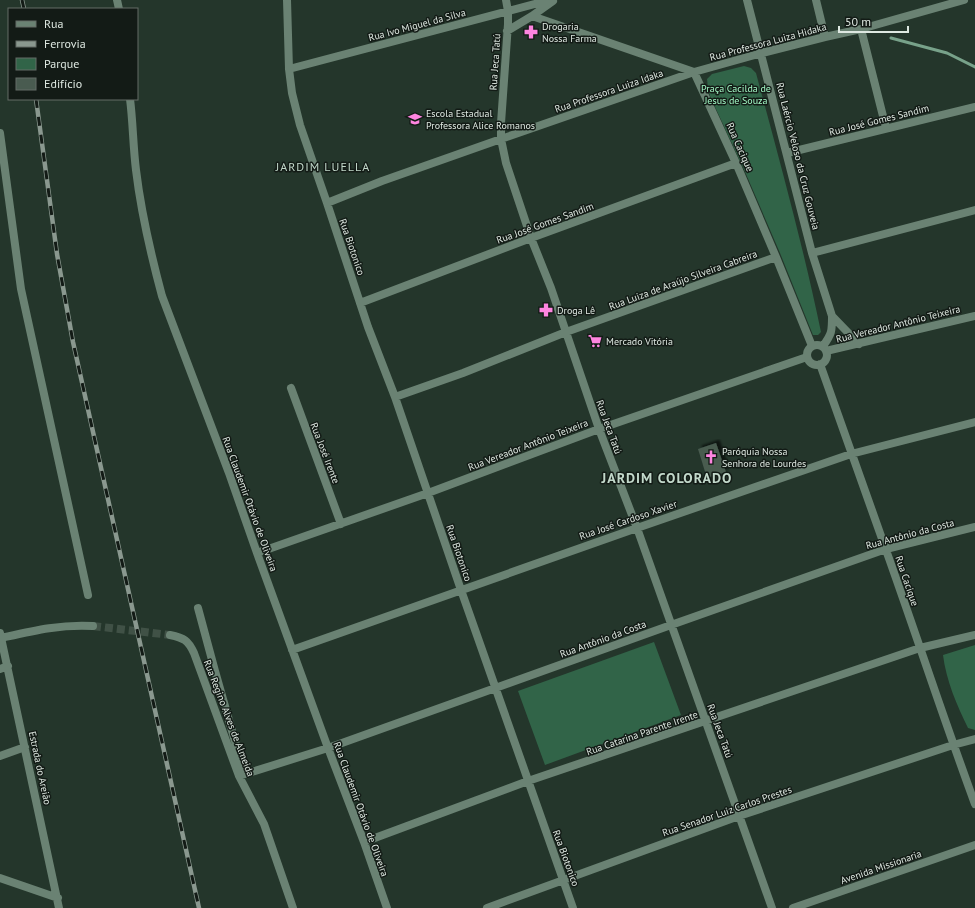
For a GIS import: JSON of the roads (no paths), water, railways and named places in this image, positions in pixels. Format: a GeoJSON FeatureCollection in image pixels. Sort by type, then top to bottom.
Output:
{"type":"FeatureCollection","features":[{"type":"Feature","properties":{"kind":"street","name":"Rua Biotonico"},"geometry":{"type":"LineString","coordinates":[[287,0],[289,69],[292,94],[300,125],[368,327],[395,397],[573,908]]}},
{"type":"Feature","properties":{"kind":"street","name":"Rua Jeca Tatú"},"geometry":{"type":"LineString","coordinates":[[506,0],[508,11],[501,123],[501,139],[506,164],[531,238],[551,288],[599,429],[637,528],[772,908]]}},
{"type":"Feature","properties":{"kind":"street","name":"Rua Ivo Miguel da Silva"},"geometry":{"type":"LineString","coordinates":[[289,69],[550,0]]}},
{"type":"Feature","properties":{"kind":"street"},"geometry":{"type":"LineString","coordinates":[[507,31],[532,16],[554,0]]}},
{"type":"Feature","properties":{"kind":"street","name":"Rua Laércio Veloso da Cruz Gouveia"},"geometry":{"type":"LineString","coordinates":[[747,0],[762,53],[812,253],[832,316],[832,331],[824,349]]}},
{"type":"Feature","properties":{"kind":"street"},"geometry":{"type":"LineString","coordinates":[[816,0],[825,37]]}},
{"type":"Feature","properties":{"kind":"street","name":"Rua Professora Luiza Hidaka"},"geometry":{"type":"LineString","coordinates":[[694,72],[762,53],[861,29],[964,0]]}},
{"type":"Feature","properties":{"kind":"street"},"geometry":{"type":"LineString","coordinates":[[532,16],[694,72]]}},
{"type":"Feature","properties":{"kind":"street"},"geometry":{"type":"LineString","coordinates":[[861,29],[886,128]]}},
{"type":"Feature","properties":{"kind":"street","name":"Rua Professora Luiza Idaka"},"geometry":{"type":"LineString","coordinates":[[327,203],[382,181],[694,72]]}},
{"type":"Feature","properties":{"kind":"street","name":"Rua Cacique"},"geometry":{"type":"LineString","coordinates":[[694,72],[736,162],[812,346]]}},
{"type":"Feature","properties":{"kind":"street","name":"Rua Claudemir Otávio de Oliveira"},"geometry":{"type":"LineString","coordinates":[[130,100],[136,169],[154,268],[162,296],[229,473],[292,650],[364,842],[387,908]]}},
{"type":"Feature","properties":{"kind":"street","name":"Rua José Gomes Sandim"},"geometry":{"type":"LineString","coordinates":[[787,153],[975,107]]}},
{"type":"Feature","properties":{"kind":"street"},"geometry":{"type":"LineString","coordinates":[[0,133],[21,290],[88,595]]}},
{"type":"Feature","properties":{"kind":"street","name":"Rua José Gomes Sandim"},"geometry":{"type":"LineString","coordinates":[[360,303],[736,162]]}},
{"type":"Feature","properties":{"kind":"street"},"geometry":{"type":"LineString","coordinates":[[812,253],[975,210]]}},
{"type":"Feature","properties":{"kind":"street","name":"Rua Luiza de Araújo Silveira Cabreira"},"geometry":{"type":"LineString","coordinates":[[395,397],[463,373],[566,332],[776,257]]}},
{"type":"Feature","properties":{"kind":"street","name":"Rua Laércio Veloso da Cruz Gouveia"},"geometry":{"type":"LineString","coordinates":[[832,316],[859,344]]}},
{"type":"Feature","properties":{"kind":"street","name":"Rua Vereador Antônio Teixeira"},"geometry":{"type":"LineString","coordinates":[[824,349],[859,344],[975,316]]}},
{"type":"Feature","properties":{"kind":"street"},"geometry":{"type":"LineString","coordinates":[[819,345],[824,349],[826,358],[825,361],[816,365],[808,360],[808,350],[812,346],[819,345]]}},
{"type":"Feature","properties":{"kind":"street","name":"Rua Vereador Antônio Teixeira"},"geometry":{"type":"LineString","coordinates":[[257,553],[428,493],[599,429],[807,357]]}},
{"type":"Feature","properties":{"kind":"street","name":"Rua Cacique"},"geometry":{"type":"LineString","coordinates":[[820,364],[975,804]]}},
{"type":"Feature","properties":{"kind":"street","name":"Rua José Irente"},"geometry":{"type":"LineString","coordinates":[[291,388],[341,524]]}},
{"type":"Feature","properties":{"kind":"street","name":"Rua José Cardoso Xavier"},"geometry":{"type":"LineString","coordinates":[[292,650],[851,454],[975,422]]}},
{"type":"Feature","properties":{"kind":"street","name":"Rua Antônio da Costa"},"geometry":{"type":"LineString","coordinates":[[242,775],[328,748],[671,624],[886,549],[975,527]]}},
{"type":"Feature","properties":{"kind":"street"},"geometry":{"type":"LineString","coordinates":[[198,608],[242,775]]}},
{"type":"Feature","properties":{"kind":"street"},"geometry":{"type":"LineString","coordinates":[[1,636],[58,626],[93,626]]}},
{"type":"Feature","properties":{"kind":"street","name":"Rua Regino Alves de Almeida"},"geometry":{"type":"LineString","coordinates":[[170,635],[181,637],[190,645],[242,775],[264,824],[293,908]]}},
{"type":"Feature","properties":{"kind":"street","name":"Rua Catarina Parente Irente"},"geometry":{"type":"LineString","coordinates":[[364,842],[528,782],[920,648],[975,635]]}},
{"type":"Feature","properties":{"kind":"street","name":"Estrada do Areião"},"geometry":{"type":"LineString","coordinates":[[1,636],[4,668],[25,747],[59,908]]}},
{"type":"Feature","properties":{"kind":"street","name":"Rua Senador Luiz Carlos Prestes"},"geometry":{"type":"LineString","coordinates":[[487,908],[739,816],[975,739]]}},
{"type":"Feature","properties":{"kind":"street"},"geometry":{"type":"LineString","coordinates":[[0,756],[25,747]]}},
{"type":"Feature","properties":{"kind":"street","name":"Avenida Missionaria"},"geometry":{"type":"LineString","coordinates":[[793,908],[975,845]]}},
{"type":"Feature","properties":{"kind":"street"},"geometry":{"type":"LineString","coordinates":[[0,878],[58,898]]}},
{"type":"Feature","properties":{"kind":"waterway"},"geometry":{"type":"LineString","coordinates":[[891,38],[947,53],[975,67]]}},
{"type":"Feature","properties":{"kind":"tunnel"},"geometry":{"type":"LineString","coordinates":[[93,626],[170,635]]}},
{"type":"Feature","properties":{"kind":"railway"},"geometry":{"type":"LineString","coordinates":[[22,0],[24,8]]}},
{"type":"Feature","properties":{"kind":"railway"},"geometry":{"type":"LineString","coordinates":[[36,100],[57,254],[73,342],[199,908]]}},
{"type":"Feature","properties":{"kind":"place","name":"Drogaria Nossa Farma"},"geometry":{"type":"Point","coordinates":[531,32]}},
{"type":"Feature","properties":{"kind":"place","name":"Escola Estadual Professora Alice Romanos"},"geometry":{"type":"Point","coordinates":[415,119]}},
{"type":"Feature","properties":{"kind":"place","name":"Droga Lê"},"geometry":{"type":"Point","coordinates":[546,310]}},
{"type":"Feature","properties":{"kind":"place","name":"Mercado Vitória"},"geometry":{"type":"Point","coordinates":[595,341]}},
{"type":"Feature","properties":{"kind":"place","name":"Paróquia Nossa Senhora de Lourdes"},"geometry":{"type":"Point","coordinates":[711,457]}},
{"type":"Feature","properties":{"kind":"district","name":"JARDIM LUELLA"},"geometry":{"type":"Point","coordinates":[323,166]}},
{"type":"Feature","properties":{"kind":"district","name":"JARDIM COLORADO"},"geometry":{"type":"Point","coordinates":[667,478]}},
{"type":"Feature","properties":{"kind":"park label","name":"Praça Cacilda de Jesus de Souza"},"geometry":{"type":"Point","coordinates":[736,94]}}]}
